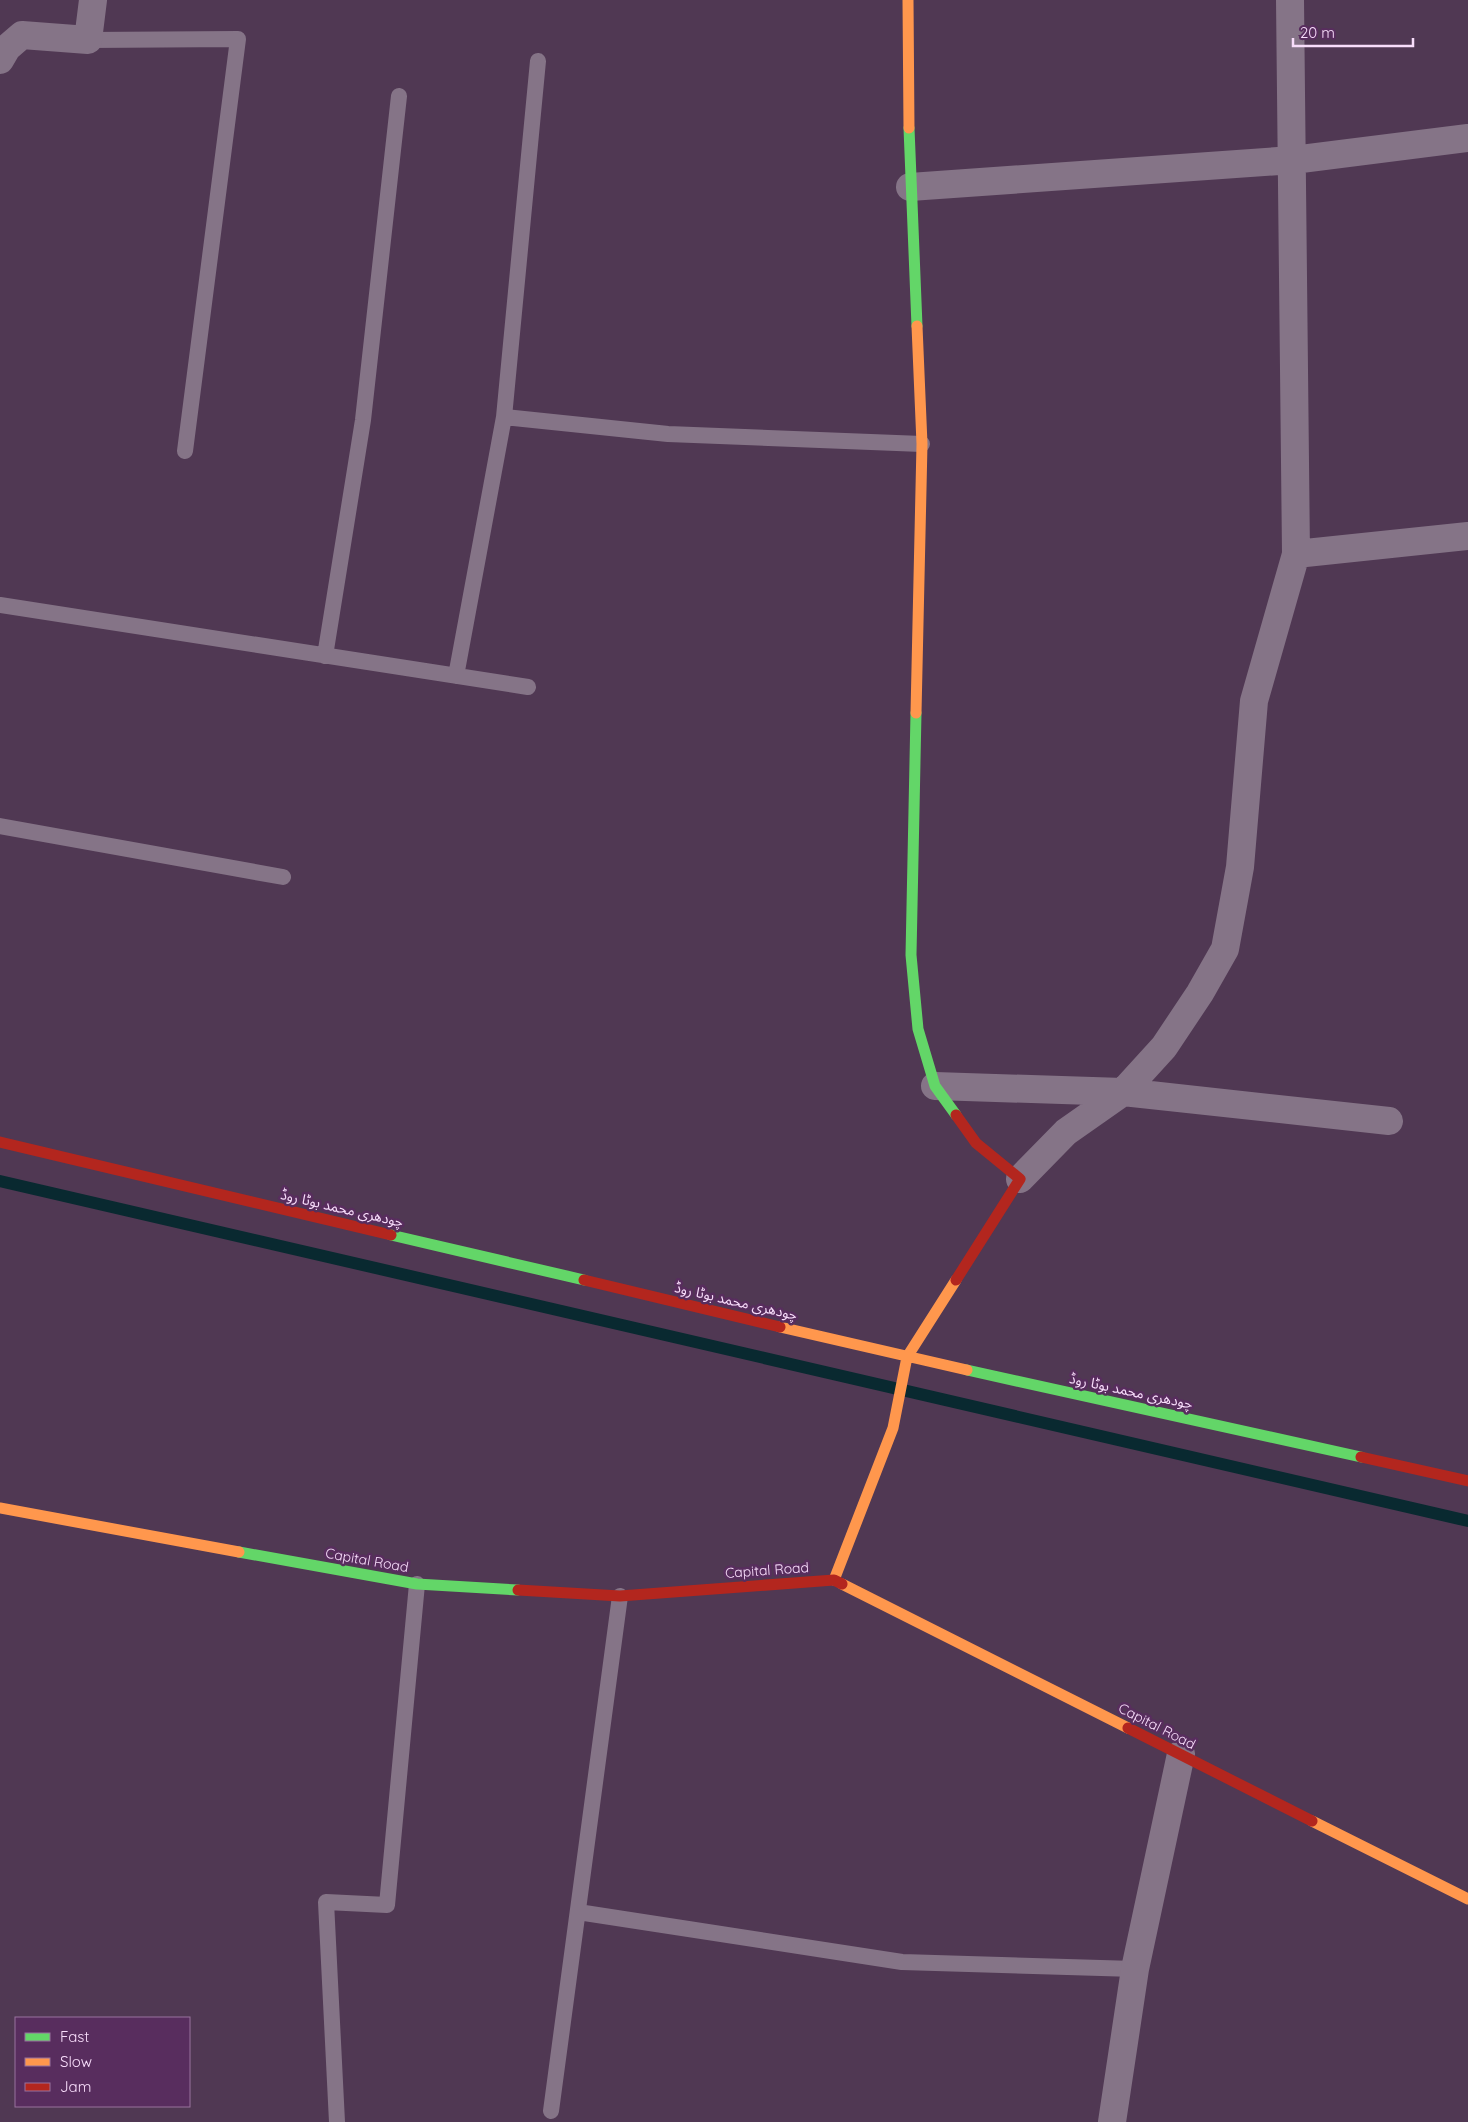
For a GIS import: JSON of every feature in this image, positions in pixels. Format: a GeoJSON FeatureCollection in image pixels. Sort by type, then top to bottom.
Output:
{"type":"FeatureCollection","features":[{"type":"Feature","properties":{"kind":"street"},"geometry":{"type":"LineString","coordinates":[[0,60],[7,48],[22,35],[88,40],[92,0]]}},
{"type":"Feature","properties":{"kind":"street"},"geometry":{"type":"LineString","coordinates":[[908,0],[910,188],[922,444],[911,955],[918,1029],[935,1086],[976,1143],[1020,1179]]}},
{"type":"Feature","properties":{"kind":"street"},"geometry":{"type":"LineString","coordinates":[[834,1580],[893,1428],[907,1357],[1020,1179],[1066,1132],[1123,1092],[1164,1047],[1200,993],[1225,949],[1240,867],[1254,701],[1296,554],[1290,0]]}},
{"type":"Feature","properties":{"kind":"street"},"geometry":{"type":"LineString","coordinates":[[910,188],[1293,160],[1468,138]]}},
{"type":"Feature","properties":{"kind":"street"},"geometry":{"type":"LineString","coordinates":[[1296,554],[1468,536]]}},
{"type":"Feature","properties":{"kind":"street"},"geometry":{"type":"LineString","coordinates":[[935,1086],[1123,1092],[1389,1121]]}},
{"type":"Feature","properties":{"kind":"street","name":"چودھری محمد بوٹا روڈ"},"geometry":{"type":"LineString","coordinates":[[0,1142],[907,1357],[1468,1480]]}},
{"type":"Feature","properties":{"kind":"street","name":"Capital Road"},"geometry":{"type":"LineString","coordinates":[[0,1508],[417,1584],[620,1596],[834,1580],[1468,1899]]}},
{"type":"Feature","properties":{"kind":"street"},"geometry":{"type":"LineString","coordinates":[[1112,2122],[1135,1969],[1181,1754]]}},
{"type":"Feature","properties":{"kind":"lane"},"geometry":{"type":"LineString","coordinates":[[88,40],[238,39],[185,451]]}},
{"type":"Feature","properties":{"kind":"lane"},"geometry":{"type":"LineString","coordinates":[[456,676],[504,417],[538,61]]}},
{"type":"Feature","properties":{"kind":"lane"},"geometry":{"type":"LineString","coordinates":[[325,656],[363,420],[399,96]]}},
{"type":"Feature","properties":{"kind":"lane"},"geometry":{"type":"LineString","coordinates":[[504,417],[668,434],[922,444]]}},
{"type":"Feature","properties":{"kind":"lane"},"geometry":{"type":"LineString","coordinates":[[0,605],[528,687]]}},
{"type":"Feature","properties":{"kind":"lane"},"geometry":{"type":"LineString","coordinates":[[0,826],[283,877]]}},
{"type":"Feature","properties":{"kind":"lane"},"geometry":{"type":"LineString","coordinates":[[337,2122],[326,1902],[387,1905],[417,1584]]}},
{"type":"Feature","properties":{"kind":"lane"},"geometry":{"type":"LineString","coordinates":[[551,2111],[620,1596]]}},
{"type":"Feature","properties":{"kind":"lane"},"geometry":{"type":"LineString","coordinates":[[578,1912],[902,1962],[1135,1969]]}},
{"type":"Feature","properties":{"kind":"waterway"},"geometry":{"type":"LineString","coordinates":[[0,1181],[1468,1521]]}},
{"type":"Feature","properties":{"kind":"traffic: fast"},"geometry":{"type":"LineString","coordinates":[[909,128],[917,326]]}},
{"type":"Feature","properties":{"kind":"traffic: fast"},"geometry":{"type":"LineString","coordinates":[[916,713],[911,955],[918,1029],[935,1086],[956,1115]]}},
{"type":"Feature","properties":{"kind":"traffic: fast"},"geometry":{"type":"LineString","coordinates":[[391,1235],[584,1280]]}},
{"type":"Feature","properties":{"kind":"traffic: fast"},"geometry":{"type":"LineString","coordinates":[[967,1370],[1361,1457]]}},
{"type":"Feature","properties":{"kind":"traffic: fast"},"geometry":{"type":"LineString","coordinates":[[239,1552],[417,1584],[518,1590]]}},
{"type":"Feature","properties":{"kind":"traffic: slow"},"geometry":{"type":"LineString","coordinates":[[908,0],[909,128]]}},
{"type":"Feature","properties":{"kind":"traffic: slow"},"geometry":{"type":"LineString","coordinates":[[916,713],[922,444],[917,326]]}},
{"type":"Feature","properties":{"kind":"traffic: slow"},"geometry":{"type":"LineString","coordinates":[[834,1580],[893,1428],[907,1357],[956,1280]]}},
{"type":"Feature","properties":{"kind":"traffic: slow"},"geometry":{"type":"LineString","coordinates":[[780,1327],[967,1370]]}},
{"type":"Feature","properties":{"kind":"traffic: slow"},"geometry":{"type":"LineString","coordinates":[[0,1508],[239,1552]]}},
{"type":"Feature","properties":{"kind":"traffic: slow"},"geometry":{"type":"LineString","coordinates":[[842,1584],[1128,1728]]}},
{"type":"Feature","properties":{"kind":"traffic: slow"},"geometry":{"type":"LineString","coordinates":[[1312,1821],[1468,1899]]}},
{"type":"Feature","properties":{"kind":"traffic: jam"},"geometry":{"type":"LineString","coordinates":[[956,1115],[976,1143],[1020,1179],[956,1280]]}},
{"type":"Feature","properties":{"kind":"traffic: jam"},"geometry":{"type":"LineString","coordinates":[[0,1142],[391,1235]]}},
{"type":"Feature","properties":{"kind":"traffic: jam"},"geometry":{"type":"LineString","coordinates":[[584,1280],[780,1327]]}},
{"type":"Feature","properties":{"kind":"traffic: jam"},"geometry":{"type":"LineString","coordinates":[[1361,1457],[1468,1481]]}},
{"type":"Feature","properties":{"kind":"traffic: jam"},"geometry":{"type":"LineString","coordinates":[[518,1590],[620,1596],[834,1580],[842,1584]]}},
{"type":"Feature","properties":{"kind":"traffic: jam"},"geometry":{"type":"LineString","coordinates":[[1128,1728],[1312,1821]]}}]}
